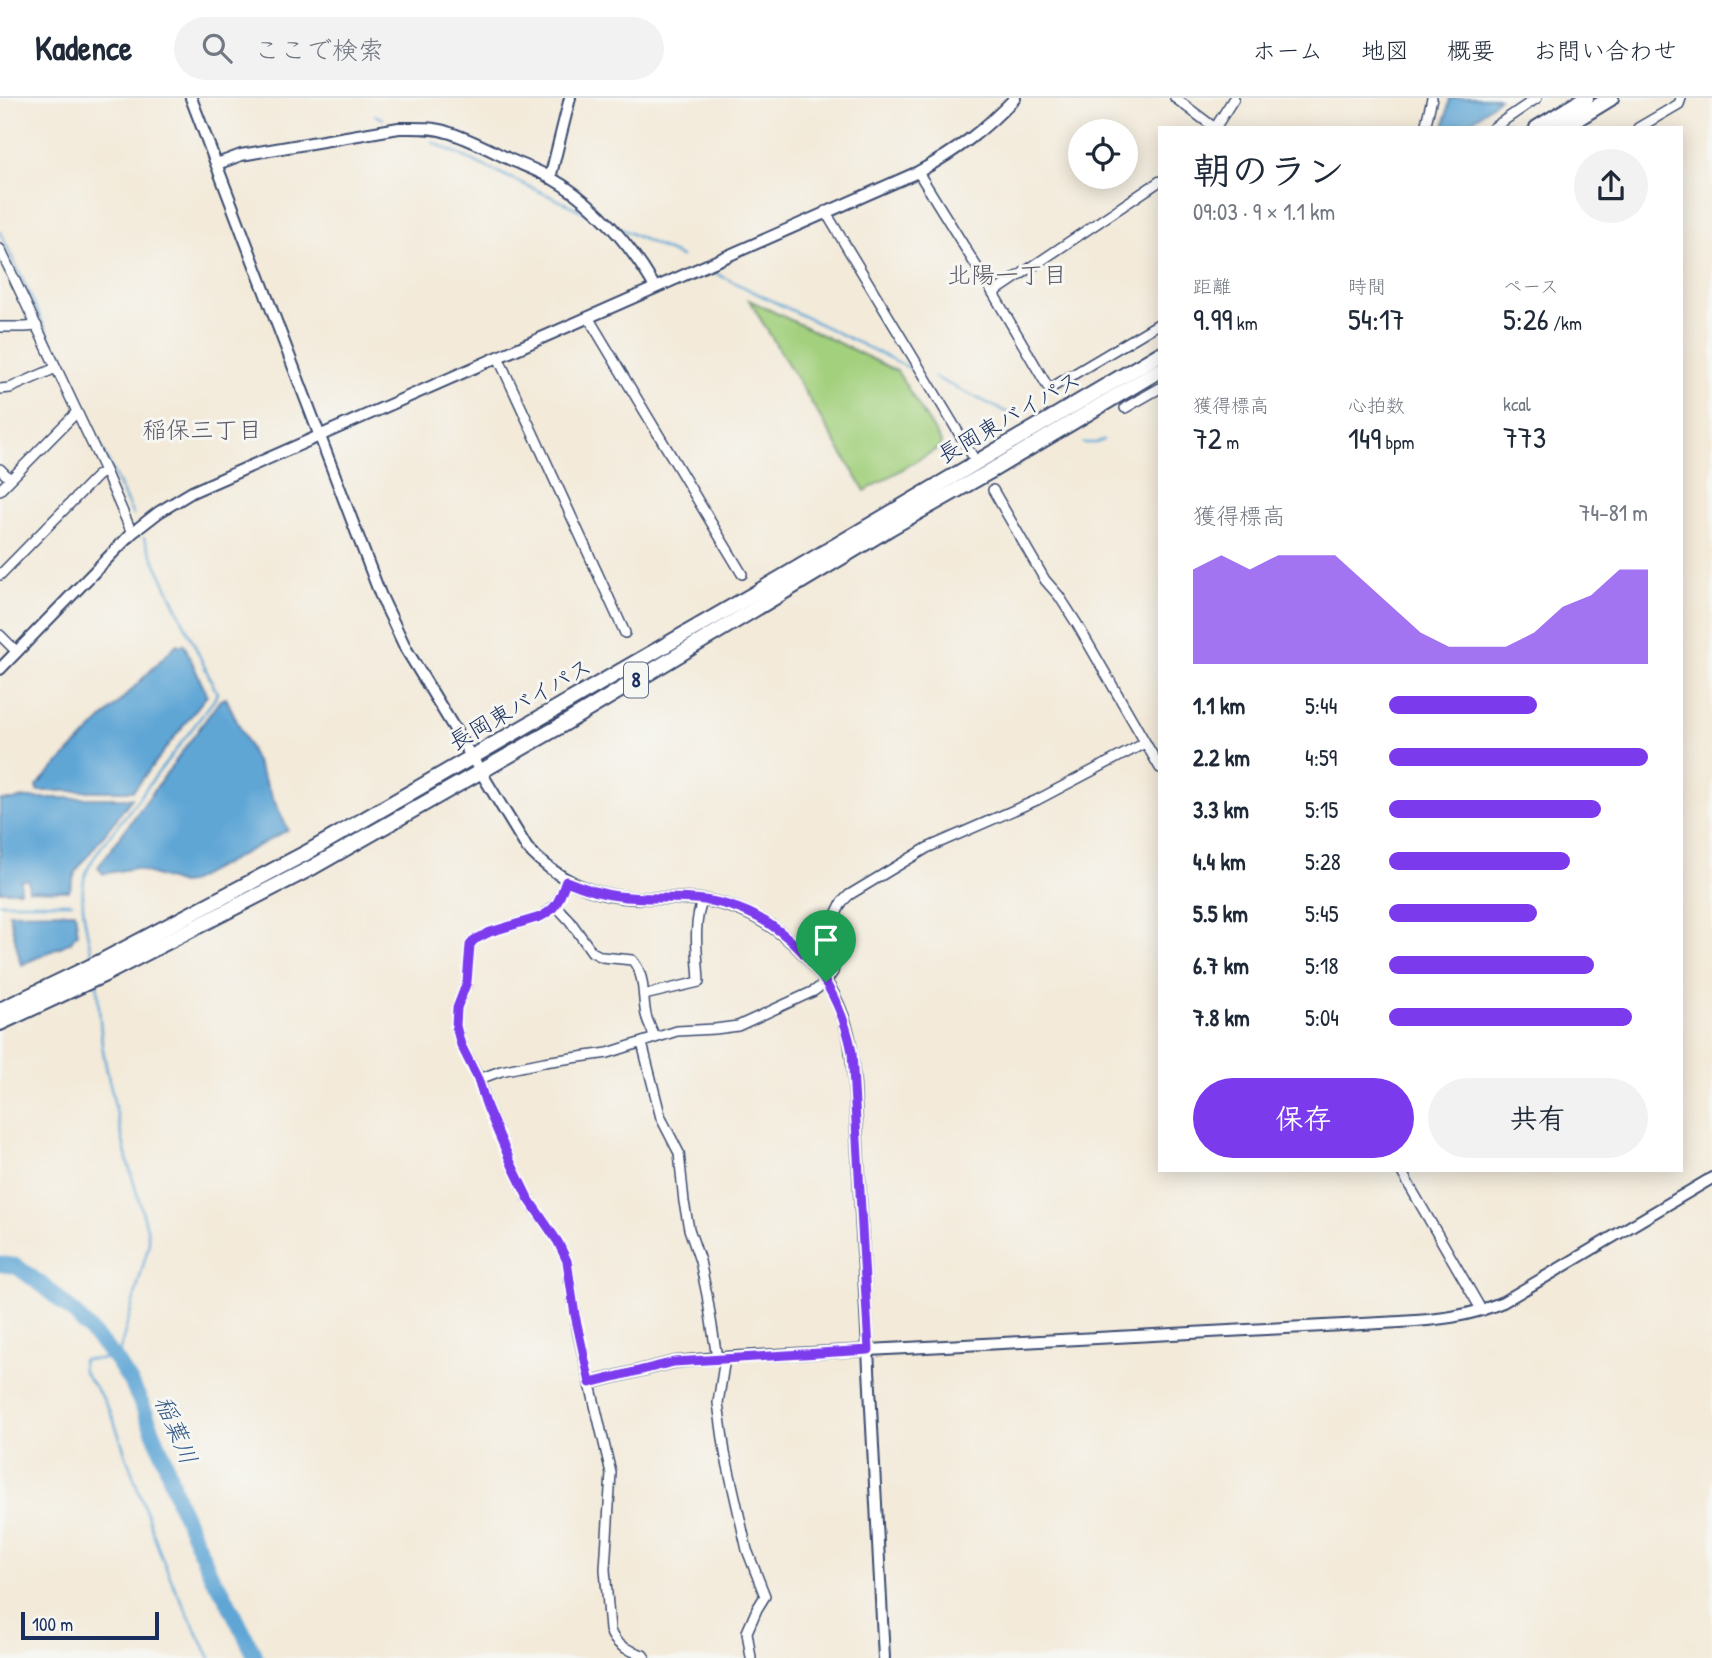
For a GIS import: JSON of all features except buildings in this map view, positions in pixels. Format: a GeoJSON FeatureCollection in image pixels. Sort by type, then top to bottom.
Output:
{"type":"FeatureCollection","features":[{"type":"Feature","properties":{"kind":"highway"},"geometry":{"type":"LineString","coordinates":[[1540,126],[1586,98]]}},
{"type":"Feature","properties":{"kind":"highway"},"geometry":{"type":"LineString","coordinates":[[1565,126],[1611,98]]}},
{"type":"Feature","properties":{"kind":"highway","name":"長岡東バイパス"},"geometry":{"type":"LineString","coordinates":[[103,968],[471,758],[1158,355]]}},
{"type":"Feature","properties":{"kind":"highway","name":"長岡東バイパス"},"geometry":{"type":"LineString","coordinates":[[0,1023],[82,978],[313,867],[567,721],[1158,371]]}},
{"type":"Feature","properties":{"kind":"highway","name":"長岡東バイパス"},"geometry":{"type":"LineString","coordinates":[[0,1010],[82,978]]}},
{"type":"Feature","properties":{"kind":"street"},"geometry":{"type":"LineString","coordinates":[[191,98],[380,594],[406,649],[527,848],[566,881],[583,888],[615,896],[674,897],[721,903],[764,922],[794,943],[805,955],[826,982],[841,1011],[852,1052],[884,1658]]}},
{"type":"Feature","properties":{"kind":"street"},"geometry":{"type":"LineString","coordinates":[[551,178],[570,98]]}},
{"type":"Feature","properties":{"kind":"street"},"geometry":{"type":"LineString","coordinates":[[0,669],[132,533],[159,512],[192,492],[918,172],[980,132],[1015,98]]}},
{"type":"Feature","properties":{"kind":"street"},"geometry":{"type":"LineString","coordinates":[[1175,98],[1212,126]]}},
{"type":"Feature","properties":{"kind":"street"},"geometry":{"type":"LineString","coordinates":[[1216,126],[1234,98]]}},
{"type":"Feature","properties":{"kind":"street"},"geometry":{"type":"LineString","coordinates":[[1426,126],[1432,98]]}},
{"type":"Feature","properties":{"kind":"street"},"geometry":{"type":"LineString","coordinates":[[1508,124],[1538,98]]}},
{"type":"Feature","properties":{"kind":"street"},"geometry":{"type":"LineString","coordinates":[[1640,126],[1679,104],[1681,98]]}},
{"type":"Feature","properties":{"kind":"street"},"geometry":{"type":"LineString","coordinates":[[217,164],[241,155],[376,131],[399,128],[446,131],[551,178],[593,208],[641,264],[654,287]]}},
{"type":"Feature","properties":{"kind":"street"},"geometry":{"type":"LineString","coordinates":[[918,172],[1049,389],[1158,324]]}},
{"type":"Feature","properties":{"kind":"street"},"geometry":{"type":"LineString","coordinates":[[993,293],[1158,182]]}},
{"type":"Feature","properties":{"kind":"street"},"geometry":{"type":"LineString","coordinates":[[825,211],[972,455]]}},
{"type":"Feature","properties":{"kind":"street"},"geometry":{"type":"LineString","coordinates":[[0,248],[132,533]]}},
{"type":"Feature","properties":{"kind":"street"},"geometry":{"type":"LineString","coordinates":[[0,275],[12,273]]}},
{"type":"Feature","properties":{"kind":"street"},"geometry":{"type":"LineString","coordinates":[[588,317],[742,574]]}},
{"type":"Feature","properties":{"kind":"street"},"geometry":{"type":"LineString","coordinates":[[0,327],[37,326]]}},
{"type":"Feature","properties":{"kind":"street"},"geometry":{"type":"LineString","coordinates":[[498,357],[625,633]]}},
{"type":"Feature","properties":{"kind":"street"},"geometry":{"type":"LineString","coordinates":[[0,389],[10,388],[56,368]]}},
{"type":"Feature","properties":{"kind":"street"},"geometry":{"type":"LineString","coordinates":[[1125,408],[1158,389]]}},
{"type":"Feature","properties":{"kind":"street"},"geometry":{"type":"LineString","coordinates":[[0,490],[77,412]]}},
{"type":"Feature","properties":{"kind":"street"},"geometry":{"type":"LineString","coordinates":[[0,469],[10,479]]}},
{"type":"Feature","properties":{"kind":"street"},"geometry":{"type":"LineString","coordinates":[[0,575],[105,471]]}},
{"type":"Feature","properties":{"kind":"street"},"geometry":{"type":"LineString","coordinates":[[993,490],[1045,580],[1077,624],[1158,765]]}},
{"type":"Feature","properties":{"kind":"street"},"geometry":{"type":"LineString","coordinates":[[0,635],[17,652]]}},
{"type":"Feature","properties":{"kind":"street"},"geometry":{"type":"LineString","coordinates":[[478,1079],[544,1062],[608,1053],[685,1029],[715,1030],[738,1026],[814,991],[826,982],[836,964],[837,912],[849,895],[927,848],[1037,800],[1145,743]]}},
{"type":"Feature","properties":{"kind":"street"},"geometry":{"type":"LineString","coordinates":[[566,881],[556,906],[540,917],[481,936],[470,945],[467,982],[457,1008],[456,1026],[461,1045],[478,1079],[487,1107],[516,1173],[528,1198],[558,1242],[567,1261],[576,1324],[611,1473],[605,1569],[610,1630],[618,1644],[645,1658]]}},
{"type":"Feature","properties":{"kind":"street"},"geometry":{"type":"LineString","coordinates":[[644,995],[699,982],[697,920],[704,900]]}},
{"type":"Feature","properties":{"kind":"street"},"geometry":{"type":"LineString","coordinates":[[556,906],[592,952],[602,957],[632,960],[638,967],[646,1015],[654,1037]]}},
{"type":"Feature","properties":{"kind":"street"},"geometry":{"type":"LineString","coordinates":[[642,1043],[662,1118],[679,1153],[689,1229],[700,1261],[721,1358],[718,1403],[724,1454],[747,1550],[765,1596],[747,1632],[751,1658]]}},
{"type":"Feature","properties":{"kind":"street"},"geometry":{"type":"LineString","coordinates":[[1402,1172],[1482,1311]]}},
{"type":"Feature","properties":{"kind":"street"},"geometry":{"type":"LineString","coordinates":[[590,1383],[674,1362],[721,1358],[1449,1319],[1482,1311],[1524,1290],[1712,1178]]}},
{"type":"Feature","properties":{"kind":"green space"},"geometry":{"type":"Polygon","coordinates":[[[749,300],[897,371],[941,442],[940,447],[865,491],[749,300]]]}},
{"type":"Feature","properties":{"kind":"water"},"geometry":{"type":"Polygon","coordinates":[[[1450,98],[1499,98],[1464,126],[1444,126],[1450,98]]]}},
{"type":"Feature","properties":{"kind":"water"},"geometry":{"type":"Polygon","coordinates":[[[177,644],[184,644],[207,695],[133,791],[37,791],[36,786],[177,644]]]}},
{"type":"Feature","properties":{"kind":"water"},"geometry":{"type":"Polygon","coordinates":[[[226,698],[288,830],[188,883],[181,884],[134,868],[103,874],[98,867],[220,700],[226,698]]]}},
{"type":"Feature","properties":{"kind":"water"},"geometry":{"type":"Polygon","coordinates":[[[132,798],[76,871],[69,891],[29,890],[28,880],[21,880],[20,891],[0,891],[0,800],[132,798]]]}},
{"type":"Feature","properties":{"kind":"water"},"geometry":{"type":"Polygon","coordinates":[[[75,912],[78,934],[71,942],[21,965],[9,913],[75,912]]]}},
{"type":"Feature","properties":{"kind":"waterway"},"geometry":{"type":"LineString","coordinates":[[375,115],[383,119]]}},
{"type":"Feature","properties":{"kind":"waterway"},"geometry":{"type":"LineString","coordinates":[[432,142],[595,217]]}},
{"type":"Feature","properties":{"kind":"waterway"},"geometry":{"type":"LineString","coordinates":[[617,227],[681,257]]}},
{"type":"Feature","properties":{"kind":"waterway"},"geometry":{"type":"LineString","coordinates":[[0,232],[133,515]]}},
{"type":"Feature","properties":{"kind":"waterway"},"geometry":{"type":"LineString","coordinates":[[717,274],[914,370]]}},
{"type":"Feature","properties":{"kind":"waterway"},"geometry":{"type":"LineString","coordinates":[[934,377],[1008,413]]}},
{"type":"Feature","properties":{"kind":"waterway"},"geometry":{"type":"LineString","coordinates":[[1083,443],[1103,440]]}},
{"type":"Feature","properties":{"kind":"waterway"},"geometry":{"type":"LineString","coordinates":[[93,960],[83,900],[88,868],[217,693],[144,538]]}},
{"type":"Feature","properties":{"kind":"waterway"},"geometry":{"type":"LineString","coordinates":[[0,903],[72,903]]}},
{"type":"Feature","properties":{"kind":"waterway"},"geometry":{"type":"LineString","coordinates":[[97,983],[107,1071],[149,1244],[120,1350],[115,1358],[82,1360],[83,1371],[113,1418],[162,1558],[210,1658]]}},
{"type":"Feature","properties":{"kind":"waterway","name":"稲葉川"},"geometry":{"type":"LineString","coordinates":[[0,1264],[16,1266],[45,1287],[75,1314],[115,1358],[143,1407],[163,1455],[178,1502],[213,1579],[223,1592],[256,1658]]}},
{"type":"Feature","properties":{"kind":"district","name":"北陽一丁目"},"geometry":{"type":"Point","coordinates":[1007,275]}},
{"type":"Feature","properties":{"kind":"district","name":"稲保三丁目"},"geometry":{"type":"Point","coordinates":[202,430]}},
{"type":"Feature","properties":{"kind":"route"},"geometry":{"type":"LineString","coordinates":[[566,881],[615,896],[674,897],[721,903],[764,922],[794,943],[826,982],[841,1011],[852,1052],[869,1350],[674,1362],[590,1383],[578,1332],[567,1261],[558,1242],[528,1198],[512,1165],[458,1035],[457,1008],[467,982],[470,945],[490,932],[547,913],[556,906],[566,881]]}}]}
